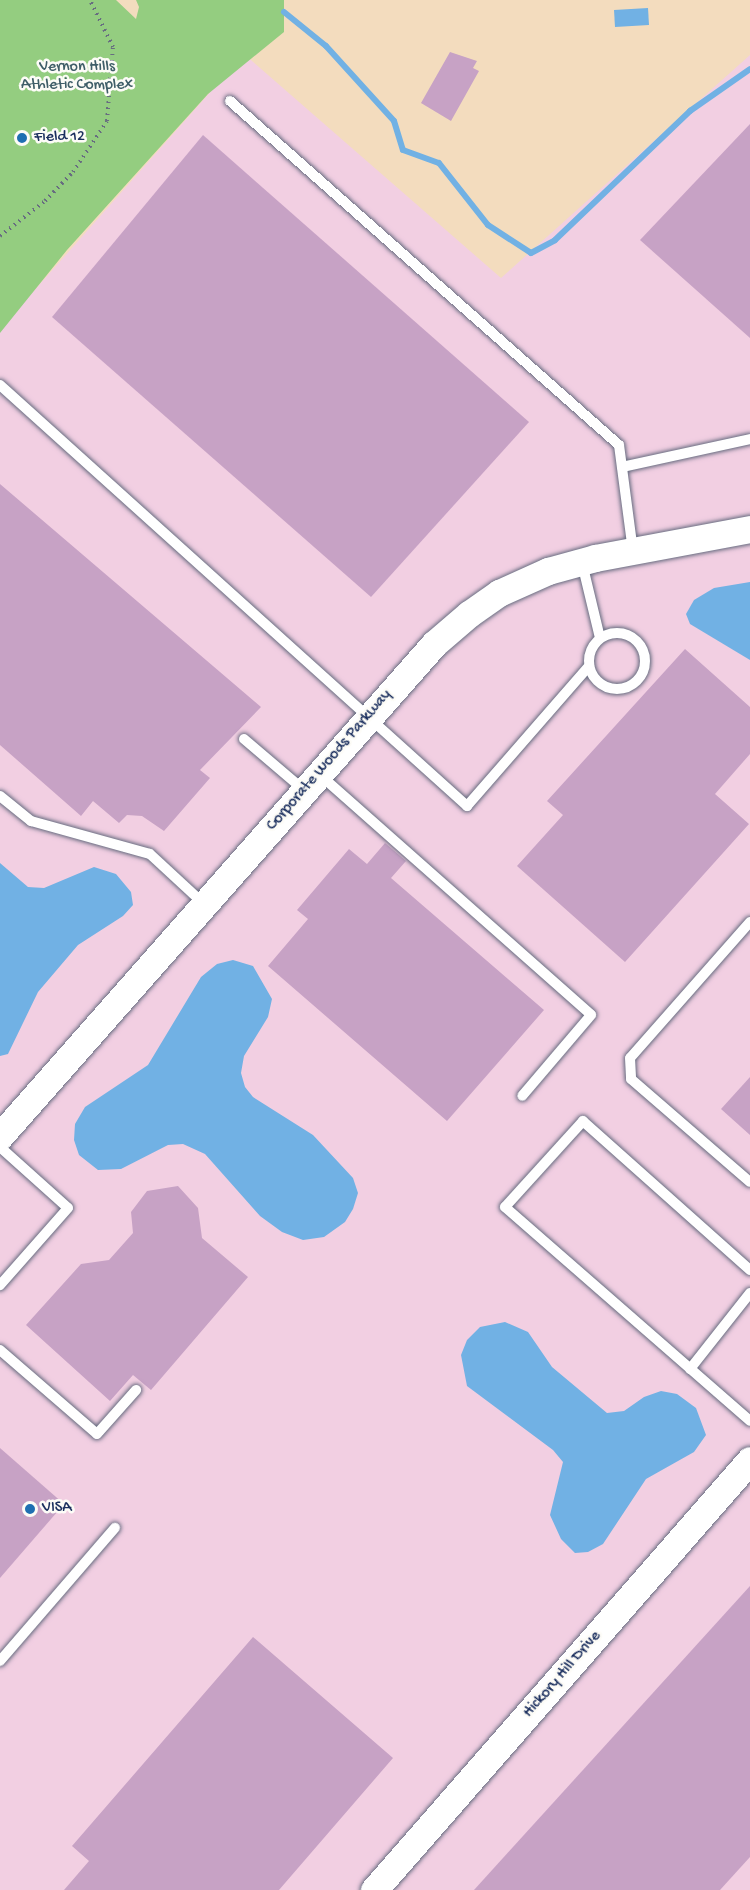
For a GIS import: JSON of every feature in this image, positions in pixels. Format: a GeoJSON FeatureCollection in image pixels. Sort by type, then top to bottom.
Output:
{"type":"FeatureCollection","features":[{"type":"Feature","properties":{"kind":"street","name":"Corporate Woods Parkway"},"geometry":{"type":"LineString","coordinates":[[0,1136],[434,644],[469,614],[519,582],[582,562],[750,529]]}},
{"type":"Feature","properties":{"kind":"street","name":"Hickory Hill Drive"},"geometry":{"type":"LineString","coordinates":[[374,1890],[750,1460]]}},
{"type":"Feature","properties":{"kind":"lane"},"geometry":{"type":"LineString","coordinates":[[230,102],[619,445],[633,551]]}},
{"type":"Feature","properties":{"kind":"lane"},"geometry":{"type":"LineString","coordinates":[[0,385],[467,806],[589,666]]}},
{"type":"Feature","properties":{"kind":"lane"},"geometry":{"type":"LineString","coordinates":[[622,467],[750,439]]}},
{"type":"Feature","properties":{"kind":"lane"},"geometry":{"type":"LineString","coordinates":[[582,562],[600,638]]}},
{"type":"Feature","properties":{"kind":"lane"},"geometry":{"type":"LineString","coordinates":[[609,634],[628,635],[642,649],[644,668],[634,684],[616,690],[598,683],[589,666],[590,650],[600,638],[609,634]]}},
{"type":"Feature","properties":{"kind":"lane"},"geometry":{"type":"LineString","coordinates":[[244,739],[311,782],[591,1015],[522,1096]]}},
{"type":"Feature","properties":{"kind":"lane"},"geometry":{"type":"LineString","coordinates":[[0,796],[31,821],[150,854],[204,904]]}},
{"type":"Feature","properties":{"kind":"lane"},"geometry":{"type":"LineString","coordinates":[[750,922],[630,1058],[631,1079],[750,1182]]}},
{"type":"Feature","properties":{"kind":"lane"},"geometry":{"type":"LineString","coordinates":[[750,1270],[583,1121],[506,1207],[750,1421]]}},
{"type":"Feature","properties":{"kind":"lane"},"geometry":{"type":"LineString","coordinates":[[0,1147],[68,1208],[0,1285]]}},
{"type":"Feature","properties":{"kind":"lane"},"geometry":{"type":"LineString","coordinates":[[690,1369],[750,1293]]}},
{"type":"Feature","properties":{"kind":"lane"},"geometry":{"type":"LineString","coordinates":[[0,1350],[97,1434],[136,1390]]}},
{"type":"Feature","properties":{"kind":"lane"},"geometry":{"type":"LineString","coordinates":[[0,1661],[115,1528]]}},
{"type":"Feature","properties":{"kind":"path"},"geometry":{"type":"LineString","coordinates":[[0,236],[45,201],[73,172],[107,121],[113,46],[90,0]]}},
{"type":"Feature","properties":{"kind":"shaded area"},"geometry":{"type":"Polygon","coordinates":[[[244,54],[501,278],[750,55],[750,1890],[0,1890],[0,329],[244,54]]]}},
{"type":"Feature","properties":{"kind":"green space","name":"Vernon Hills Athletic Complex"},"geometry":{"type":"Polygon","coordinates":[[[0,0],[116,0],[136,19],[139,7],[136,0],[284,0],[284,32],[208,94],[67,250],[0,333],[0,0]]]}},
{"type":"Feature","properties":{"kind":"water"},"geometry":{"type":"Polygon","coordinates":[[[648,8],[649,25],[615,27],[614,10],[648,8]]]}},
{"type":"Feature","properties":{"kind":"water"},"geometry":{"type":"Polygon","coordinates":[[[750,582],[750,660],[690,624],[686,614],[694,600],[714,588],[750,582]]]}},
{"type":"Feature","properties":{"kind":"water"},"geometry":{"type":"Polygon","coordinates":[[[0,863],[28,887],[44,888],[94,867],[116,874],[131,892],[133,905],[123,916],[78,945],[38,992],[8,1054],[0,1056],[0,863]]]}},
{"type":"Feature","properties":{"kind":"water"},"geometry":{"type":"Polygon","coordinates":[[[233,960],[253,966],[272,999],[268,1017],[244,1056],[241,1073],[245,1087],[253,1097],[313,1135],[353,1178],[358,1193],[353,1209],[345,1222],[324,1237],[303,1240],[282,1232],[260,1216],[205,1154],[183,1144],[168,1145],[121,1169],[98,1170],[79,1155],[74,1140],[75,1124],[85,1107],[148,1065],[201,977],[217,964],[233,960]]]}},
{"type":"Feature","properties":{"kind":"water"},"geometry":{"type":"Polygon","coordinates":[[[505,1322],[528,1332],[552,1367],[607,1413],[624,1411],[644,1397],[661,1391],[677,1394],[696,1408],[706,1435],[694,1452],[646,1479],[603,1544],[588,1552],[575,1553],[561,1539],[550,1515],[563,1462],[553,1450],[467,1386],[461,1355],[467,1340],[480,1327],[505,1322]]]}},
{"type":"Feature","properties":{"kind":"building"},"geometry":{"type":"Polygon","coordinates":[[[450,52],[477,61],[473,68],[479,71],[451,121],[421,103],[450,52]]]}},
{"type":"Feature","properties":{"kind":"building"},"geometry":{"type":"Polygon","coordinates":[[[750,124],[750,338],[640,240],[750,124]]]}},
{"type":"Feature","properties":{"kind":"building"},"geometry":{"type":"Polygon","coordinates":[[[203,135],[529,422],[371,597],[52,317],[203,135]]]}},
{"type":"Feature","properties":{"kind":"building"},"geometry":{"type":"Polygon","coordinates":[[[0,484],[261,707],[200,770],[210,778],[164,831],[142,816],[127,815],[119,823],[93,801],[81,816],[0,745],[0,484]]]}},
{"type":"Feature","properties":{"kind":"building"},"geometry":{"type":"Polygon","coordinates":[[[685,649],[750,707],[750,754],[715,794],[749,824],[625,962],[517,866],[563,815],[547,801],[685,649]]]}},
{"type":"Feature","properties":{"kind":"building"},"geometry":{"type":"Polygon","coordinates":[[[385,843],[406,861],[391,878],[544,1010],[447,1121],[268,966],[308,919],[297,910],[349,849],[367,864],[385,843]]]}},
{"type":"Feature","properties":{"kind":"building"},"geometry":{"type":"Polygon","coordinates":[[[750,1077],[750,1135],[721,1109],[750,1077]]]}},
{"type":"Feature","properties":{"kind":"building"},"geometry":{"type":"Polygon","coordinates":[[[178,1186],[198,1208],[202,1238],[248,1277],[151,1390],[133,1375],[110,1401],[26,1325],[81,1264],[109,1260],[133,1233],[131,1212],[147,1191],[178,1186]]]}},
{"type":"Feature","properties":{"kind":"building","name":"VISA"},"geometry":{"type":"Polygon","coordinates":[[[0,1448],[64,1504],[0,1578],[0,1448]]]}},
{"type":"Feature","properties":{"kind":"building"},"geometry":{"type":"Polygon","coordinates":[[[750,1586],[750,1857],[720,1890],[474,1890],[750,1586]]]}},
{"type":"Feature","properties":{"kind":"building"},"geometry":{"type":"Polygon","coordinates":[[[253,1637],[393,1758],[279,1890],[64,1890],[89,1861],[72,1846],[253,1637]]]}},
{"type":"Feature","properties":{"kind":"waterway"},"geometry":{"type":"LineString","coordinates":[[284,12],[326,46],[394,121],[403,150],[439,163],[488,225],[531,253],[555,240],[690,111],[750,69]]}},
{"type":"Feature","properties":{"kind":"place","name":"Field 12"},"geometry":{"type":"Point","coordinates":[22,138]}},
{"type":"Feature","properties":{"kind":"place","name":"VISA"},"geometry":{"type":"Point","coordinates":[30,1509]}}]}
